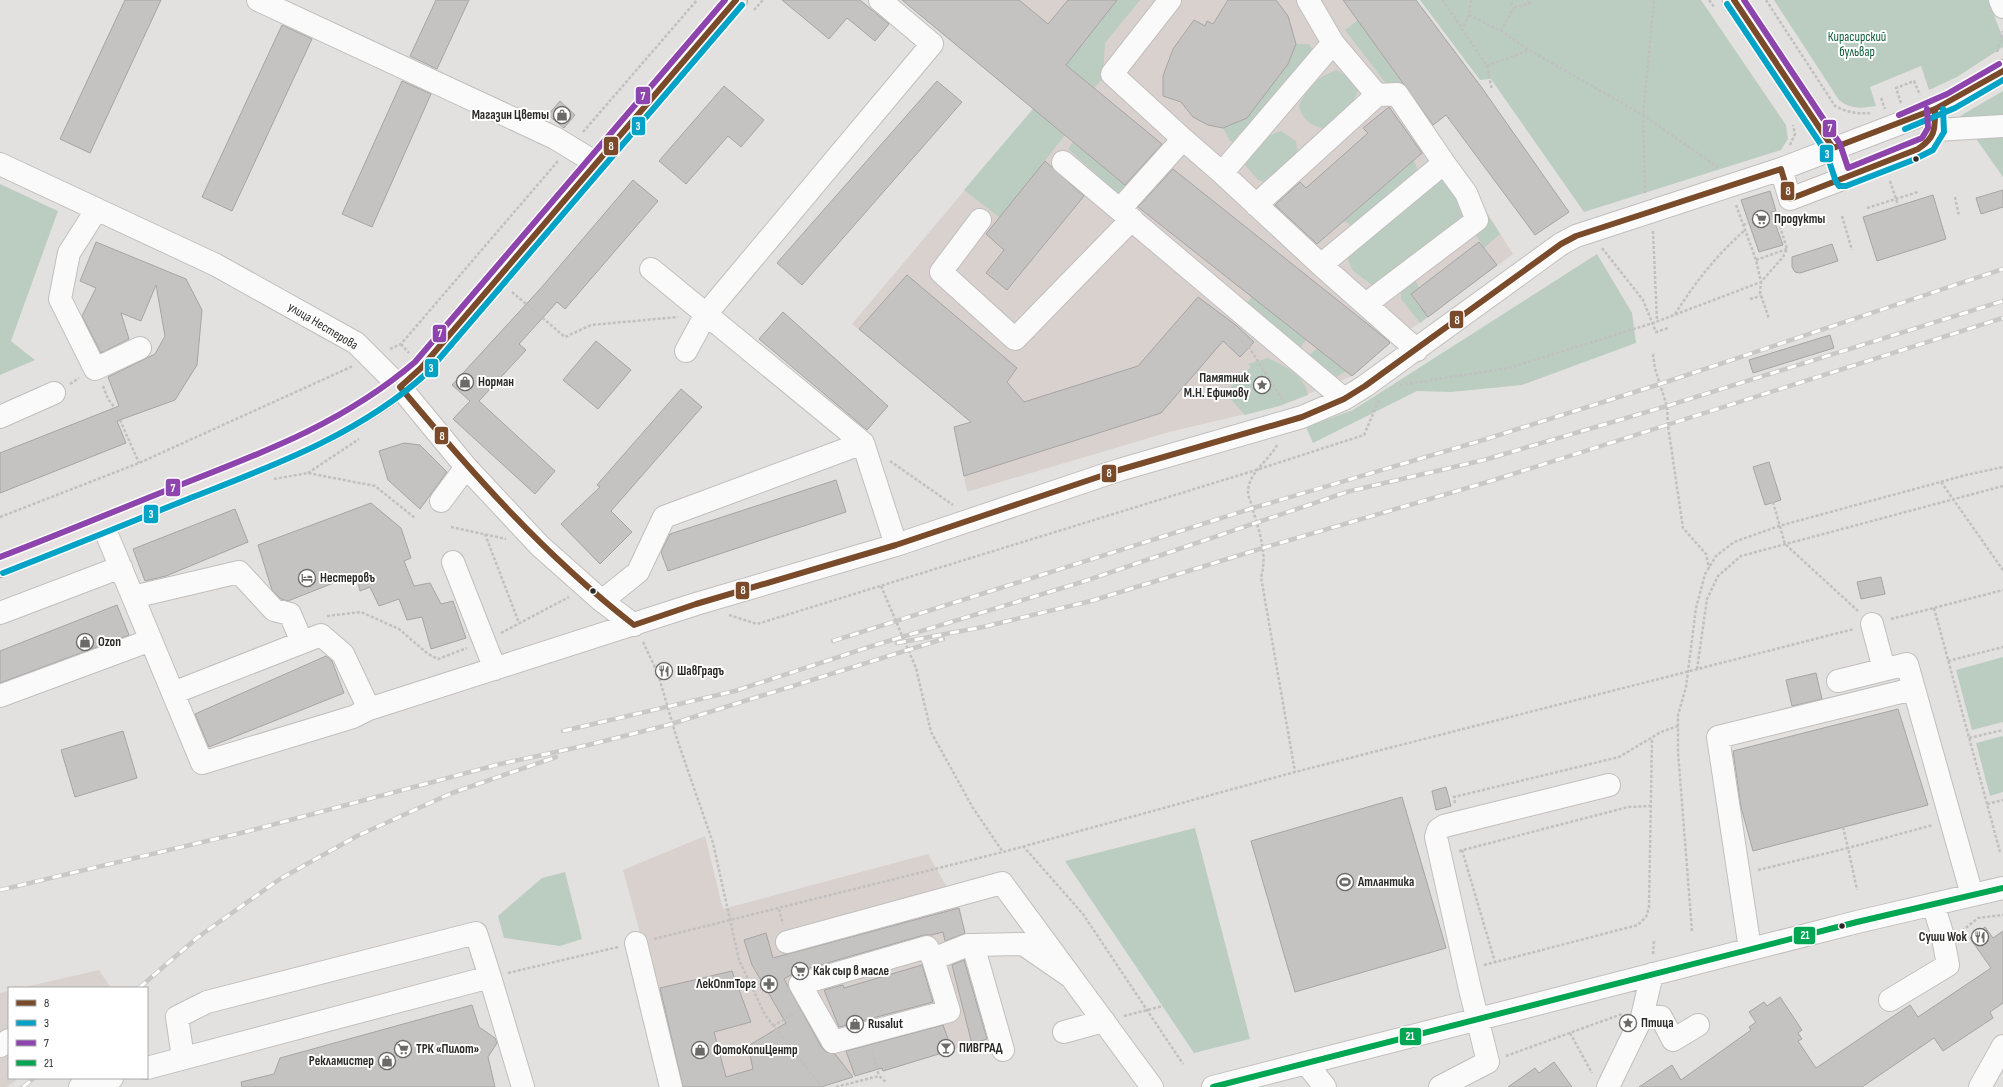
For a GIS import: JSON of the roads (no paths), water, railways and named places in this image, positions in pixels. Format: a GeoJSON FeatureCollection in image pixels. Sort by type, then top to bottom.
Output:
{"type":"FeatureCollection","features":[{"type":"Feature","properties":{"kind":"main road"},"geometry":{"type":"LineString","coordinates":[[0,566],[237,471],[340,426],[400,387],[421,368],[736,0]]}},
{"type":"Feature","properties":{"kind":"street"},"geometry":{"type":"LineString","coordinates":[[258,0],[555,138],[596,163]]}},
{"type":"Feature","properties":{"kind":"street"},"geometry":{"type":"LineString","coordinates":[[686,351],[706,314],[932,44],[880,0]]}},
{"type":"Feature","properties":{"kind":"street"},"geometry":{"type":"LineString","coordinates":[[1170,0],[1112,74],[1321,265],[1417,350]]}},
{"type":"Feature","properties":{"kind":"street"},"geometry":{"type":"LineString","coordinates":[[1308,0],[1333,43],[1377,95]]}},
{"type":"Feature","properties":{"kind":"street"},"geometry":{"type":"LineString","coordinates":[[1734,0],[1833,148],[1843,179]]}},
{"type":"Feature","properties":{"kind":"street"},"geometry":{"type":"LineString","coordinates":[[2000,0],[2003,7]]}},
{"type":"Feature","properties":{"kind":"street"},"geometry":{"type":"LineString","coordinates":[[1222,173],[1333,43]]}},
{"type":"Feature","properties":{"kind":"street"},"geometry":{"type":"LineString","coordinates":[[103,525],[202,763],[354,717],[369,709],[696,604],[896,544],[1119,470],[1302,416],[1375,387],[1417,350],[1561,244],[1589,230],[1650,212],[1781,168],[1833,148],[1930,103],[1999,64]]}},
{"type":"Feature","properties":{"kind":"street"},"geometry":{"type":"LineString","coordinates":[[1256,205],[1377,95],[1397,94],[1444,163],[1466,192],[1477,220],[1366,304]]}},
{"type":"Feature","properties":{"kind":"street"},"geometry":{"type":"LineString","coordinates":[[1781,168],[1790,199],[1910,154],[1928,144],[1936,130],[1930,103]]}},
{"type":"Feature","properties":{"kind":"street"},"geometry":{"type":"LineString","coordinates":[[1936,130],[2003,126]]}},
{"type":"Feature","properties":{"kind":"street"},"geometry":{"type":"LineString","coordinates":[[980,220],[941,272],[1015,339],[1126,214],[1183,139]]}},
{"type":"Feature","properties":{"kind":"street"},"geometry":{"type":"LineString","coordinates":[[1063,162],[1344,399]]}},
{"type":"Feature","properties":{"kind":"street"},"geometry":{"type":"LineString","coordinates":[[1321,265],[1444,163]]}},
{"type":"Feature","properties":{"kind":"street","name":"улица Нестерова"},"geometry":{"type":"LineString","coordinates":[[0,164],[216,265],[356,343],[400,387],[466,467],[540,546],[594,595],[634,625]]}},
{"type":"Feature","properties":{"kind":"street"},"geometry":{"type":"LineString","coordinates":[[97,209],[69,253],[60,299],[95,369],[140,348]]}},
{"type":"Feature","properties":{"kind":"street"},"geometry":{"type":"LineString","coordinates":[[651,269],[863,443],[896,544]]}},
{"type":"Feature","properties":{"kind":"street"},"geometry":{"type":"LineString","coordinates":[[0,417],[54,393]]}},
{"type":"Feature","properties":{"kind":"street"},"geometry":{"type":"LineString","coordinates":[[594,595],[638,572],[664,516],[863,443]]}},
{"type":"Feature","properties":{"kind":"street"},"geometry":{"type":"LineString","coordinates":[[441,501],[466,467]]}},
{"type":"Feature","properties":{"kind":"street"},"geometry":{"type":"LineString","coordinates":[[453,562],[495,669]]}},
{"type":"Feature","properties":{"kind":"street"},"geometry":{"type":"LineString","coordinates":[[0,613],[121,567]]}},
{"type":"Feature","properties":{"kind":"street"},"geometry":{"type":"LineString","coordinates":[[133,597],[239,572],[274,610],[290,614],[302,642]]}},
{"type":"Feature","properties":{"kind":"street"},"geometry":{"type":"LineString","coordinates":[[1872,624],[1884,669]]}},
{"type":"Feature","properties":{"kind":"street"},"geometry":{"type":"LineString","coordinates":[[173,693],[321,635],[342,654],[369,709]]}},
{"type":"Feature","properties":{"kind":"street"},"geometry":{"type":"LineString","coordinates":[[0,696],[151,640]]}},
{"type":"Feature","properties":{"kind":"street"},"geometry":{"type":"LineString","coordinates":[[1838,681],[1907,664],[1972,895]]}},
{"type":"Feature","properties":{"kind":"street"},"geometry":{"type":"LineString","coordinates":[[1750,949],[1718,737],[1913,689]]}},
{"type":"Feature","properties":{"kind":"street"},"geometry":{"type":"LineString","coordinates":[[1440,1087],[1488,1062],[1436,837],[1438,830],[1444,826],[1459,822],[1609,786]]}},
{"type":"Feature","properties":{"kind":"street"},"geometry":{"type":"LineString","coordinates":[[787,942],[1002,883],[1152,1087]]}},
{"type":"Feature","properties":{"kind":"street"},"geometry":{"type":"LineString","coordinates":[[1213,1087],[1750,949],[2003,888]]}},
{"type":"Feature","properties":{"kind":"street"},"geometry":{"type":"LineString","coordinates":[[1890,1000],[1948,965],[1933,904]]}},
{"type":"Feature","properties":{"kind":"street"},"geometry":{"type":"LineString","coordinates":[[183,1058],[177,1017],[207,1002],[476,933],[523,1087]]}},
{"type":"Feature","properties":{"kind":"street"},"geometry":{"type":"LineString","coordinates":[[636,943],[671,1087]]}},
{"type":"Feature","properties":{"kind":"street"},"geometry":{"type":"LineString","coordinates":[[933,959],[968,945],[1023,944],[1071,977]]}},
{"type":"Feature","properties":{"kind":"street"},"geometry":{"type":"LineString","coordinates":[[973,945],[1002,1050]]}},
{"type":"Feature","properties":{"kind":"street"},"geometry":{"type":"LineString","coordinates":[[927,947],[933,959],[949,1011],[834,1042],[800,984],[927,947]]}},
{"type":"Feature","properties":{"kind":"street"},"geometry":{"type":"LineString","coordinates":[[1601,1080],[1643,1012],[1652,974]]}},
{"type":"Feature","properties":{"kind":"street"},"geometry":{"type":"LineString","coordinates":[[148,1068],[490,977]]}},
{"type":"Feature","properties":{"kind":"street"},"geometry":{"type":"LineString","coordinates":[[1643,1012],[1661,1017],[1673,1040],[1698,1024]]}},
{"type":"Feature","properties":{"kind":"street"},"geometry":{"type":"LineString","coordinates":[[1064,1032],[1104,1021]]}},
{"type":"Feature","properties":{"kind":"street"},"geometry":{"type":"LineString","coordinates":[[1980,1087],[2003,1046]]}},
{"type":"Feature","properties":{"kind":"street"},"geometry":{"type":"LineString","coordinates":[[1306,1063],[1325,1087]]}},
{"type":"Feature","properties":{"kind":"street"},"geometry":{"type":"LineString","coordinates":[[80,1087],[108,1079]]}},
{"type":"Feature","properties":{"kind":"railway"},"geometry":{"type":"LineString","coordinates":[[833,641],[1253,508],[1480,441],[1660,384],[2003,269]]}},
{"type":"Feature","properties":{"kind":"railway"},"geometry":{"type":"LineString","coordinates":[[563,731],[735,691],[869,647],[1082,582],[1350,491],[1484,460],[1667,406],[2003,301]]}},
{"type":"Feature","properties":{"kind":"railway"},"geometry":{"type":"LineString","coordinates":[[897,643],[983,627],[1091,601],[1263,548],[1491,481],[2003,318]]}},
{"type":"Feature","properties":{"kind":"railway"},"geometry":{"type":"LineString","coordinates":[[0,890],[245,832],[500,764],[588,745],[668,725],[943,639]]}},
{"type":"Feature","properties":{"kind":"railway"},"geometry":{"type":"LineString","coordinates":[[140,987],[198,937],[280,879],[357,836],[452,793],[556,757]]}},
{"type":"Feature","properties":{"kind":"railway"},"geometry":{"type":"LineString","coordinates":[[23,1087],[33,1079]]}},
{"type":"Feature","properties":{"kind":"place","name":"Магазин Цветы"},"geometry":{"type":"Point","coordinates":[562,115]}},
{"type":"Feature","properties":{"kind":"place","name":"Продукты"},"geometry":{"type":"Point","coordinates":[1761,219]}},
{"type":"Feature","properties":{"kind":"place","name":"Норман"},"geometry":{"type":"Point","coordinates":[465,382]}},
{"type":"Feature","properties":{"kind":"place","name":"Памятник М.Н. Ефимову"},"geometry":{"type":"Point","coordinates":[1262,385]}},
{"type":"Feature","properties":{"kind":"place","name":"Нестеровъ"},"geometry":{"type":"Point","coordinates":[307,578]}},
{"type":"Feature","properties":{"kind":"place","name":"Ozon"},"geometry":{"type":"Point","coordinates":[85,642]}},
{"type":"Feature","properties":{"kind":"place","name":"ШавГрадъ"},"geometry":{"type":"Point","coordinates":[664,671]}},
{"type":"Feature","properties":{"kind":"place","name":"Атлантика"},"geometry":{"type":"Point","coordinates":[1345,882]}},
{"type":"Feature","properties":{"kind":"place","name":"Суши Wok"},"geometry":{"type":"Point","coordinates":[1980,937]}},
{"type":"Feature","properties":{"kind":"place","name":"Как сыр в масле"},"geometry":{"type":"Point","coordinates":[800,971]}},
{"type":"Feature","properties":{"kind":"place","name":"ЛекОптТорг"},"geometry":{"type":"Point","coordinates":[769,984]}},
{"type":"Feature","properties":{"kind":"place","name":"Птица"},"geometry":{"type":"Point","coordinates":[1628,1023]}},
{"type":"Feature","properties":{"kind":"place","name":"Rusalut"},"geometry":{"type":"Point","coordinates":[855,1024]}},
{"type":"Feature","properties":{"kind":"place","name":"ПИВГРАД"},"geometry":{"type":"Point","coordinates":[946,1048]}},
{"type":"Feature","properties":{"kind":"place","name":"ТРК «Пилот»"},"geometry":{"type":"Point","coordinates":[403,1049]}},
{"type":"Feature","properties":{"kind":"place","name":"ФотоКопиЦентр"},"geometry":{"type":"Point","coordinates":[700,1050]}},
{"type":"Feature","properties":{"kind":"place","name":"Рекламистер"},"geometry":{"type":"Point","coordinates":[387,1061]}},
{"type":"Feature","properties":{"kind":"park label","name":"Кирасирский бульвар"},"geometry":{"type":"Point","coordinates":[1857,44]}}]}
